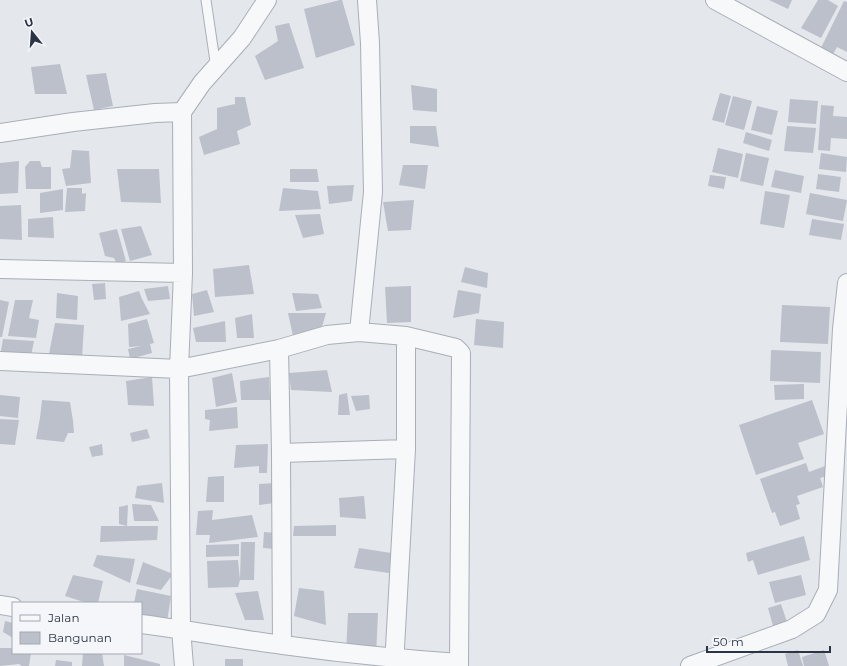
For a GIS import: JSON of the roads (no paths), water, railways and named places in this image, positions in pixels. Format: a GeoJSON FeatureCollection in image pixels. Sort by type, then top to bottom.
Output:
{"type":"FeatureCollection","features":[{"type":"Feature","properties":{"kind":"street"},"geometry":{"type":"LineString","coordinates":[[184,666],[181,629],[179,369],[183,273],[182,112],[202,83],[242,38],[267,0]]}},
{"type":"Feature","properties":{"kind":"street"},"geometry":{"type":"LineString","coordinates":[[359,332],[373,192],[370,43],[367,0]]}},
{"type":"Feature","properties":{"kind":"street"},"geometry":{"type":"LineString","coordinates":[[715,0],[847,72]]}},
{"type":"Feature","properties":{"kind":"street"},"geometry":{"type":"LineString","coordinates":[[0,133],[73,122],[155,113],[182,112]]}},
{"type":"Feature","properties":{"kind":"street"},"geometry":{"type":"LineString","coordinates":[[0,268],[183,273]]}},
{"type":"Feature","properties":{"kind":"street"},"geometry":{"type":"LineString","coordinates":[[690,666],[792,629],[816,614],[828,590],[842,329],[847,283]]}},
{"type":"Feature","properties":{"kind":"street"},"geometry":{"type":"LineString","coordinates":[[0,362],[179,369],[279,349],[327,335],[359,332],[406,336],[456,348],[461,353],[459,665],[394,662],[142,624]]}},
{"type":"Feature","properties":{"kind":"street"},"geometry":{"type":"LineString","coordinates":[[394,662],[406,449],[406,336]]}},
{"type":"Feature","properties":{"kind":"street"},"geometry":{"type":"LineString","coordinates":[[279,349],[282,645]]}},
{"type":"Feature","properties":{"kind":"street"},"geometry":{"type":"LineString","coordinates":[[281,453],[406,449]]}},
{"type":"Feature","properties":{"kind":"street"},"geometry":{"type":"LineString","coordinates":[[0,605],[12,607]]}},
{"type":"Feature","properties":{"kind":"lane"},"geometry":{"type":"LineString","coordinates":[[206,0],[216,68]]}}]}
